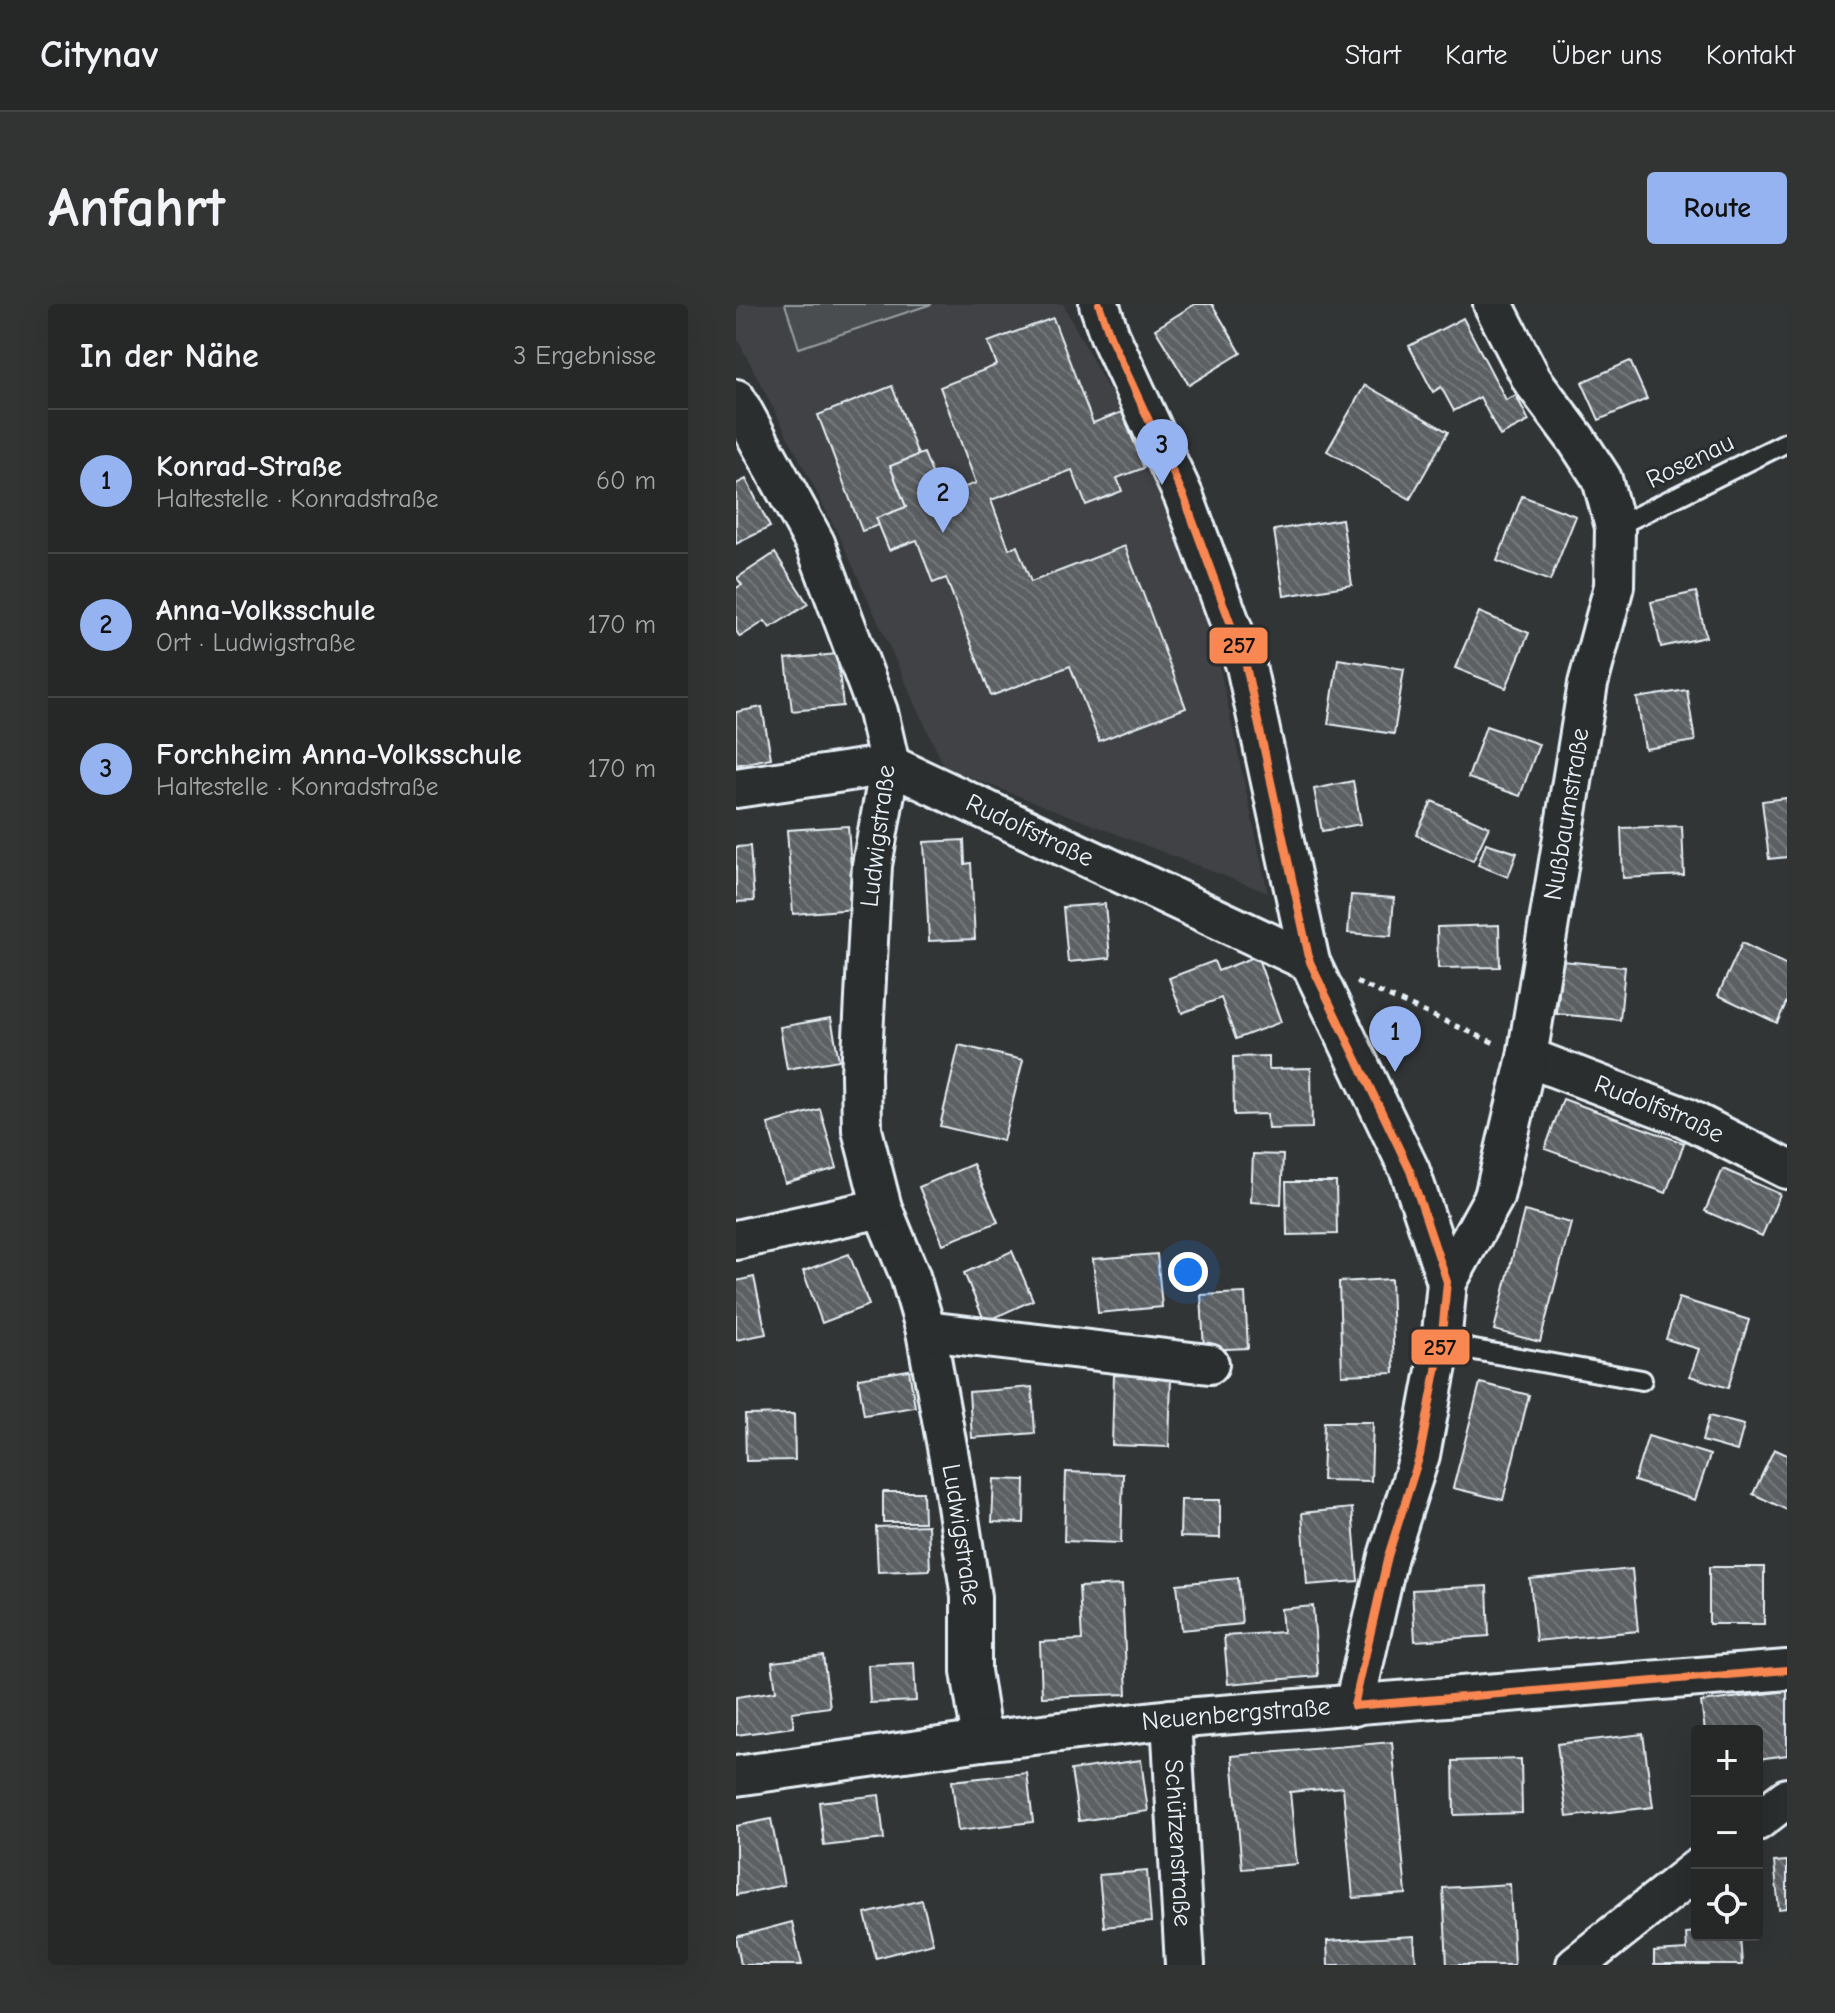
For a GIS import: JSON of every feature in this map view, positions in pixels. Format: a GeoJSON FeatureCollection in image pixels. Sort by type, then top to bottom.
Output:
{"type":"FeatureCollection","features":[{"type":"Feature","properties":{"kind":"street"},"geometry":{"type":"LineString","coordinates":[[1099,304],[1110,336],[1184,497],[1246,666],[1310,962],[1410,1171],[1447,1282]]}},
{"type":"Feature","properties":{"kind":"street","name":"Nußbaumstraße"},"geometry":{"type":"LineString","coordinates":[[1354,1706],[1388,1556],[1420,1455],[1441,1344],[1447,1282],[1494,1197],[1527,1057],[1588,684],[1614,586],[1615,527],[1602,479],[1532,380],[1493,304]]}},
{"type":"Feature","properties":{"kind":"street","name":"Ludwigstraße"},"geometry":{"type":"LineString","coordinates":[[736,399],[815,543],[878,712],[890,765],[872,865],[861,1074],[862,1130],[882,1208],[910,1276],[926,1331],[971,1597],[971,1671],[982,1741]]}},
{"type":"Feature","properties":{"kind":"street"},"geometry":{"type":"LineString","coordinates":[[736,788],[890,765]]}},
{"type":"Feature","properties":{"kind":"street","name":"Rudolfstraße"},"geometry":{"type":"LineString","coordinates":[[890,765],[1310,962]]}},
{"type":"Feature","properties":{"kind":"street","name":"Rudolfstraße"},"geometry":{"type":"LineString","coordinates":[[1527,1057],[1684,1117],[1787,1169]]}},
{"type":"Feature","properties":{"kind":"street"},"geometry":{"type":"LineString","coordinates":[[736,1240],[882,1208]]}},
{"type":"Feature","properties":{"kind":"street"},"geometry":{"type":"LineString","coordinates":[[926,1331],[1209,1364]]}},
{"type":"Feature","properties":{"kind":"street","name":"Neuenbergstraße"},"geometry":{"type":"LineString","coordinates":[[736,1776],[982,1741],[1171,1719],[1787,1670]]}},
{"type":"Feature","properties":{"kind":"street","name":"Schützenstraße"},"geometry":{"type":"LineString","coordinates":[[1171,1719],[1185,1965]]}},
{"type":"Feature","properties":{"kind":"street"},"geometry":{"type":"LineString","coordinates":[[1763,1816],[1787,1798]]}},
{"type":"Feature","properties":{"kind":"street"},"geometry":{"type":"LineString","coordinates":[[1576,1965],[1691,1874]]}},
{"type":"Feature","properties":{"kind":"lane","name":"Rosenau"},"geometry":{"type":"LineString","coordinates":[[1615,527],[1787,442]]}},
{"type":"Feature","properties":{"kind":"lane"},"geometry":{"type":"LineString","coordinates":[[1441,1344],[1642,1380]]}},
{"type":"Feature","properties":{"kind":"path"},"geometry":{"type":"LineString","coordinates":[[1310,962],[1527,1057]]}},
{"type":"Feature","properties":{"kind":"shaded area"},"geometry":{"type":"Polygon","coordinates":[[[736,304],[1063,304],[1108,389],[1126,405],[1208,613],[1268,893],[944,767],[841,540],[736,336],[736,304]]]}},
{"type":"Feature","properties":{"kind":"shaded area"},"geometry":{"type":"Polygon","coordinates":[[[785,304],[932,304],[799,348],[785,304]]]}},
{"type":"Feature","properties":{"kind":"building"},"geometry":{"type":"Polygon","coordinates":[[[1195,304],[1212,304],[1241,353],[1189,385],[1155,329],[1195,304]]]}},
{"type":"Feature","properties":{"kind":"building"},"geometry":{"type":"Polygon","coordinates":[[[1053,318],[1093,423],[1122,412],[1144,468],[1117,478],[1122,491],[1086,505],[1072,470],[991,500],[1009,549],[1017,546],[1031,582],[1125,546],[1186,708],[1099,741],[1070,666],[991,696],[946,578],[933,583],[917,540],[889,550],[876,518],[906,507],[890,466],[918,455],[924,453],[941,496],[976,483],[940,387],[997,365],[988,342],[1053,318]]]}},
{"type":"Feature","properties":{"kind":"building"},"geometry":{"type":"Polygon","coordinates":[[[1463,318],[1506,400],[1516,395],[1529,421],[1500,436],[1480,397],[1454,411],[1441,387],[1433,392],[1409,346],[1463,318]]]}},
{"type":"Feature","properties":{"kind":"building"},"geometry":{"type":"Polygon","coordinates":[[[1630,361],[1647,399],[1599,420],[1582,382],[1630,361]]]}},
{"type":"Feature","properties":{"kind":"building"},"geometry":{"type":"Polygon","coordinates":[[[1365,385],[1448,432],[1410,499],[1327,451],[1365,385]]]}},
{"type":"Feature","properties":{"kind":"building"},"geometry":{"type":"Polygon","coordinates":[[[892,386],[918,455],[890,466],[906,507],[876,518],[879,525],[862,531],[818,415],[892,386]]]}},
{"type":"Feature","properties":{"kind":"building"},"geometry":{"type":"Polygon","coordinates":[[[746,479],[770,527],[736,544],[736,484],[746,479]]]}},
{"type":"Feature","properties":{"kind":"building"},"geometry":{"type":"Polygon","coordinates":[[[1522,496],[1576,516],[1550,581],[1497,561],[1522,496]]]}},
{"type":"Feature","properties":{"kind":"building"},"geometry":{"type":"Polygon","coordinates":[[[1342,519],[1352,585],[1284,596],[1274,530],[1342,519]]]}},
{"type":"Feature","properties":{"kind":"building"},"geometry":{"type":"Polygon","coordinates":[[[775,553],[808,604],[770,628],[765,621],[740,637],[736,631],[736,588],[742,585],[737,578],[775,553]]]}},
{"type":"Feature","properties":{"kind":"building"},"geometry":{"type":"Polygon","coordinates":[[[1696,592],[1706,637],[1661,647],[1651,602],[1696,592]]]}},
{"type":"Feature","properties":{"kind":"building"},"geometry":{"type":"Polygon","coordinates":[[[1479,612],[1529,633],[1506,688],[1455,668],[1479,612]]]}},
{"type":"Feature","properties":{"kind":"building"},"geometry":{"type":"Polygon","coordinates":[[[837,654],[843,706],[792,711],[786,659],[837,654]]]}},
{"type":"Feature","properties":{"kind":"building"},"geometry":{"type":"Polygon","coordinates":[[[1338,659],[1404,669],[1394,734],[1328,724],[1338,659]]]}},
{"type":"Feature","properties":{"kind":"building"},"geometry":{"type":"Polygon","coordinates":[[[1687,690],[1695,741],[1645,749],[1637,698],[1687,690]]]}},
{"type":"Feature","properties":{"kind":"building"},"geometry":{"type":"Polygon","coordinates":[[[762,707],[771,758],[736,765],[736,712],[762,707]]]}},
{"type":"Feature","properties":{"kind":"building"},"geometry":{"type":"Polygon","coordinates":[[[1486,726],[1539,744],[1520,796],[1468,778],[1486,726]]]}},
{"type":"Feature","properties":{"kind":"building"},"geometry":{"type":"Polygon","coordinates":[[[1353,781],[1361,824],[1322,831],[1314,789],[1353,781]]]}},
{"type":"Feature","properties":{"kind":"building"},"geometry":{"type":"Polygon","coordinates":[[[1787,798],[1787,857],[1769,859],[1762,801],[1787,798]]]}},
{"type":"Feature","properties":{"kind":"building"},"geometry":{"type":"Polygon","coordinates":[[[1432,801],[1489,827],[1473,861],[1416,835],[1432,801]]]}},
{"type":"Feature","properties":{"kind":"building"},"geometry":{"type":"Polygon","coordinates":[[[848,826],[854,909],[793,914],[787,830],[848,826]]]}},
{"type":"Feature","properties":{"kind":"building"},"geometry":{"type":"Polygon","coordinates":[[[1682,826],[1684,875],[1623,878],[1621,828],[1682,826]]]}},
{"type":"Feature","properties":{"kind":"building"},"geometry":{"type":"Polygon","coordinates":[[[964,840],[965,864],[971,863],[975,939],[929,941],[924,842],[964,840]]]}},
{"type":"Feature","properties":{"kind":"building"},"geometry":{"type":"Polygon","coordinates":[[[1486,843],[1517,853],[1508,877],[1478,865],[1486,843]]]}},
{"type":"Feature","properties":{"kind":"building"},"geometry":{"type":"Polygon","coordinates":[[[750,846],[754,901],[736,902],[736,847],[750,846]]]}},
{"type":"Feature","properties":{"kind":"building"},"geometry":{"type":"Polygon","coordinates":[[[1351,895],[1394,898],[1391,936],[1348,933],[1351,895]]]}},
{"type":"Feature","properties":{"kind":"building"},"geometry":{"type":"Polygon","coordinates":[[[1105,904],[1110,958],[1068,962],[1063,907],[1105,904]]]}},
{"type":"Feature","properties":{"kind":"building"},"geometry":{"type":"Polygon","coordinates":[[[1499,925],[1500,967],[1438,968],[1437,927],[1499,925]]]}},
{"type":"Feature","properties":{"kind":"building"},"geometry":{"type":"Polygon","coordinates":[[[1742,943],[1787,965],[1787,1001],[1777,1023],[1718,995],[1742,943]]]}},
{"type":"Feature","properties":{"kind":"building"},"geometry":{"type":"Polygon","coordinates":[[[1257,956],[1281,1022],[1236,1039],[1221,998],[1182,1013],[1169,978],[1214,961],[1218,971],[1257,956]]]}},
{"type":"Feature","properties":{"kind":"building"},"geometry":{"type":"Polygon","coordinates":[[[1562,961],[1625,967],[1620,1020],[1557,1014],[1562,961]]]}},
{"type":"Feature","properties":{"kind":"building"},"geometry":{"type":"Polygon","coordinates":[[[831,1018],[839,1060],[787,1069],[780,1027],[831,1018]]]}},
{"type":"Feature","properties":{"kind":"building"},"geometry":{"type":"Polygon","coordinates":[[[959,1045],[1023,1060],[1003,1141],[940,1126],[959,1045]]]}},
{"type":"Feature","properties":{"kind":"building"},"geometry":{"type":"Polygon","coordinates":[[[1269,1056],[1269,1069],[1311,1068],[1312,1128],[1268,1129],[1267,1114],[1234,1115],[1233,1057],[1269,1056]]]}},
{"type":"Feature","properties":{"kind":"building"},"geometry":{"type":"Polygon","coordinates":[[[1563,1099],[1684,1143],[1666,1193],[1545,1149],[1563,1099]]]}},
{"type":"Feature","properties":{"kind":"building"},"geometry":{"type":"Polygon","coordinates":[[[820,1109],[837,1168],[785,1183],[768,1124],[820,1109]]]}},
{"type":"Feature","properties":{"kind":"building"},"geometry":{"type":"Polygon","coordinates":[[[1253,1154],[1283,1155],[1281,1204],[1251,1202],[1253,1154]]]}},
{"type":"Feature","properties":{"kind":"building"},"geometry":{"type":"Polygon","coordinates":[[[973,1164],[998,1222],[943,1244],[919,1187],[973,1164]]]}},
{"type":"Feature","properties":{"kind":"building"},"geometry":{"type":"Polygon","coordinates":[[[1723,1169],[1780,1194],[1762,1236],[1705,1211],[1723,1169]]]}},
{"type":"Feature","properties":{"kind":"building"},"geometry":{"type":"Polygon","coordinates":[[[1286,1182],[1336,1182],[1337,1234],[1287,1235],[1286,1182]]]}},
{"type":"Feature","properties":{"kind":"building"},"geometry":{"type":"Polygon","coordinates":[[[1524,1211],[1571,1223],[1540,1342],[1494,1330],[1524,1211]]]}},
{"type":"Feature","properties":{"kind":"building"},"geometry":{"type":"Polygon","coordinates":[[[1012,1251],[1033,1300],[985,1322],[964,1273],[1012,1251]]]}},
{"type":"Feature","properties":{"kind":"building"},"geometry":{"type":"Polygon","coordinates":[[[849,1254],[869,1305],[822,1323],[803,1271],[849,1254]]]}},
{"type":"Feature","properties":{"kind":"building"},"geometry":{"type":"Polygon","coordinates":[[[1157,1254],[1162,1307],[1098,1313],[1093,1259],[1157,1254]]]}},
{"type":"Feature","properties":{"kind":"building"},"geometry":{"type":"Polygon","coordinates":[[[754,1277],[766,1334],[736,1340],[736,1281],[754,1277]]]}},
{"type":"Feature","properties":{"kind":"building"},"geometry":{"type":"Polygon","coordinates":[[[1391,1279],[1394,1373],[1342,1375],[1339,1282],[1391,1279]]]}},
{"type":"Feature","properties":{"kind":"building"},"geometry":{"type":"Polygon","coordinates":[[[1245,1293],[1248,1348],[1204,1350],[1201,1295],[1245,1293]]]}},
{"type":"Feature","properties":{"kind":"building"},"geometry":{"type":"Polygon","coordinates":[[[1679,1298],[1749,1320],[1728,1388],[1690,1376],[1699,1349],[1666,1339],[1679,1298]]]}},
{"type":"Feature","properties":{"kind":"building"},"geometry":{"type":"Polygon","coordinates":[[[909,1370],[915,1407],[864,1415],[858,1378],[909,1370]]]}},
{"type":"Feature","properties":{"kind":"building"},"geometry":{"type":"Polygon","coordinates":[[[1114,1375],[1171,1377],[1169,1447],[1112,1445],[1114,1375]]]}},
{"type":"Feature","properties":{"kind":"building"},"geometry":{"type":"Polygon","coordinates":[[[1480,1383],[1529,1395],[1503,1500],[1453,1488],[1480,1383]]]}},
{"type":"Feature","properties":{"kind":"building"},"geometry":{"type":"Polygon","coordinates":[[[1032,1387],[1035,1433],[972,1438],[969,1392],[1032,1387]]]}},
{"type":"Feature","properties":{"kind":"building"},"geometry":{"type":"Polygon","coordinates":[[[794,1414],[795,1460],[746,1461],[745,1415],[794,1414]]]}},
{"type":"Feature","properties":{"kind":"building"},"geometry":{"type":"Polygon","coordinates":[[[1709,1416],[1744,1425],[1737,1451],[1702,1441],[1709,1416]]]}},
{"type":"Feature","properties":{"kind":"building"},"geometry":{"type":"Polygon","coordinates":[[[1324,1422],[1373,1422],[1371,1481],[1322,1480],[1324,1422]]]}},
{"type":"Feature","properties":{"kind":"building"},"geometry":{"type":"Polygon","coordinates":[[[1648,1436],[1710,1455],[1695,1500],[1634,1481],[1648,1436]]]}},
{"type":"Feature","properties":{"kind":"building"},"geometry":{"type":"Polygon","coordinates":[[[1774,1449],[1787,1455],[1787,1510],[1753,1494],[1774,1449]]]}},
{"type":"Feature","properties":{"kind":"building"},"geometry":{"type":"Polygon","coordinates":[[[1066,1472],[1123,1474],[1121,1543],[1064,1541],[1066,1472]]]}},
{"type":"Feature","properties":{"kind":"building"},"geometry":{"type":"Polygon","coordinates":[[[994,1479],[1025,1480],[1024,1523],[992,1522],[994,1479]]]}},
{"type":"Feature","properties":{"kind":"building"},"geometry":{"type":"Polygon","coordinates":[[[883,1492],[923,1492],[924,1522],[883,1522],[883,1492]]]}},
{"type":"Feature","properties":{"kind":"building"},"geometry":{"type":"Polygon","coordinates":[[[1181,1500],[1220,1500],[1220,1538],[1180,1537],[1181,1500]]]}},
{"type":"Feature","properties":{"kind":"building"},"geometry":{"type":"Polygon","coordinates":[[[1352,1508],[1358,1581],[1307,1585],[1302,1513],[1352,1508]]]}},
{"type":"Feature","properties":{"kind":"building"},"geometry":{"type":"Polygon","coordinates":[[[928,1525],[930,1570],[878,1572],[876,1527],[928,1525]]]}},
{"type":"Feature","properties":{"kind":"building"},"geometry":{"type":"Polygon","coordinates":[[[1709,1567],[1764,1567],[1764,1624],[1709,1624],[1709,1567]]]}},
{"type":"Feature","properties":{"kind":"building"},"geometry":{"type":"Polygon","coordinates":[[[1632,1569],[1638,1631],[1536,1641],[1530,1579],[1632,1569]]]}},
{"type":"Feature","properties":{"kind":"building"},"geometry":{"type":"Polygon","coordinates":[[[1238,1578],[1242,1624],[1182,1630],[1177,1584],[1238,1578]]]}},
{"type":"Feature","properties":{"kind":"building"},"geometry":{"type":"Polygon","coordinates":[[[1122,1585],[1127,1694],[1042,1697],[1040,1642],[1082,1640],[1079,1587],[1122,1585]]]}},
{"type":"Feature","properties":{"kind":"building"},"geometry":{"type":"Polygon","coordinates":[[[1487,1586],[1489,1636],[1415,1641],[1412,1590],[1487,1586]]]}},
{"type":"Feature","properties":{"kind":"building"},"geometry":{"type":"Polygon","coordinates":[[[1313,1606],[1318,1676],[1228,1684],[1224,1636],[1283,1632],[1281,1609],[1313,1606]]]}},
{"type":"Feature","properties":{"kind":"building"},"geometry":{"type":"Polygon","coordinates":[[[823,1656],[830,1707],[792,1712],[794,1727],[736,1735],[736,1697],[776,1691],[772,1662],[823,1656]]]}},
{"type":"Feature","properties":{"kind":"building"},"geometry":{"type":"Polygon","coordinates":[[[914,1663],[916,1701],[870,1703],[868,1665],[914,1663]]]}},
{"type":"Feature","properties":{"kind":"building"},"geometry":{"type":"Polygon","coordinates":[[[1787,1691],[1787,1755],[1763,1758],[1763,1725],[1704,1725],[1701,1702],[1787,1691]]]}},
{"type":"Feature","properties":{"kind":"building"},"geometry":{"type":"Polygon","coordinates":[[[1643,1734],[1653,1807],[1567,1817],[1557,1744],[1643,1734]]]}},
{"type":"Feature","properties":{"kind":"building"},"geometry":{"type":"Polygon","coordinates":[[[1392,1742],[1406,1894],[1353,1898],[1343,1787],[1290,1792],[1297,1864],[1242,1869],[1232,1756],[1392,1742]]]}},
{"type":"Feature","properties":{"kind":"building"},"geometry":{"type":"Polygon","coordinates":[[[1521,1759],[1522,1813],[1454,1815],[1453,1761],[1521,1759]]]}},
{"type":"Feature","properties":{"kind":"building"},"geometry":{"type":"Polygon","coordinates":[[[1141,1760],[1148,1811],[1079,1821],[1071,1770],[1141,1760]]]}},
{"type":"Feature","properties":{"kind":"building"},"geometry":{"type":"Polygon","coordinates":[[[1027,1773],[1033,1822],[958,1831],[952,1781],[1027,1773]]]}},
{"type":"Feature","properties":{"kind":"building"},"geometry":{"type":"Polygon","coordinates":[[[879,1795],[884,1839],[824,1846],[819,1802],[879,1795]]]}},
{"type":"Feature","properties":{"kind":"building"},"geometry":{"type":"Polygon","coordinates":[[[771,1819],[784,1885],[736,1895],[736,1826],[771,1819]]]}},
{"type":"Feature","properties":{"kind":"building"},"geometry":{"type":"Polygon","coordinates":[[[1787,1861],[1787,1908],[1779,1909],[1774,1862],[1787,1861]]]}},
{"type":"Feature","properties":{"kind":"building"},"geometry":{"type":"Polygon","coordinates":[[[1147,1871],[1151,1922],[1104,1927],[1099,1875],[1147,1871]]]}},
{"type":"Feature","properties":{"kind":"building"},"geometry":{"type":"Polygon","coordinates":[[[1510,1884],[1514,1965],[1447,1965],[1443,1888],[1510,1884]]]}},
{"type":"Feature","properties":{"kind":"building"},"geometry":{"type":"Polygon","coordinates":[[[922,1900],[933,1943],[876,1958],[865,1914],[922,1900]]]}},
{"type":"Feature","properties":{"kind":"building"},"geometry":{"type":"Polygon","coordinates":[[[792,1922],[802,1965],[741,1965],[736,1937],[792,1922]]]}},
{"type":"Feature","properties":{"kind":"building"},"geometry":{"type":"Polygon","coordinates":[[[1686,1933],[1691,1933],[1691,1941],[1740,1941],[1742,1965],[1654,1965],[1654,1952],[1687,1950],[1686,1933]]]}},
{"type":"Feature","properties":{"kind":"building"},"geometry":{"type":"Polygon","coordinates":[[[1414,1936],[1416,1965],[1328,1965],[1327,1941],[1414,1936]]]}},
{"type":"Feature","properties":{"kind":"transit line","name":"257"},"geometry":{"type":"LineString","coordinates":[[1099,304],[1110,336],[1184,497],[1246,666],[1310,962],[1410,1171],[1447,1282],[1441,1344],[1420,1455],[1388,1556],[1354,1706]]}},
{"type":"Feature","properties":{"kind":"transit line","name":"257"},"geometry":{"type":"LineString","coordinates":[[1354,1706],[1787,1670]]}},
{"type":"Feature","properties":{"kind":"place","name":"Forchheim Anna-Volksschule"},"geometry":{"type":"Point","coordinates":[1162,485]}},
{"type":"Feature","properties":{"kind":"place","name":"Anna-Volksschule"},"geometry":{"type":"Point","coordinates":[943,533]}},
{"type":"Feature","properties":{"kind":"place","name":"Konrad-Straße"},"geometry":{"type":"Point","coordinates":[1395,1072]}}]}
